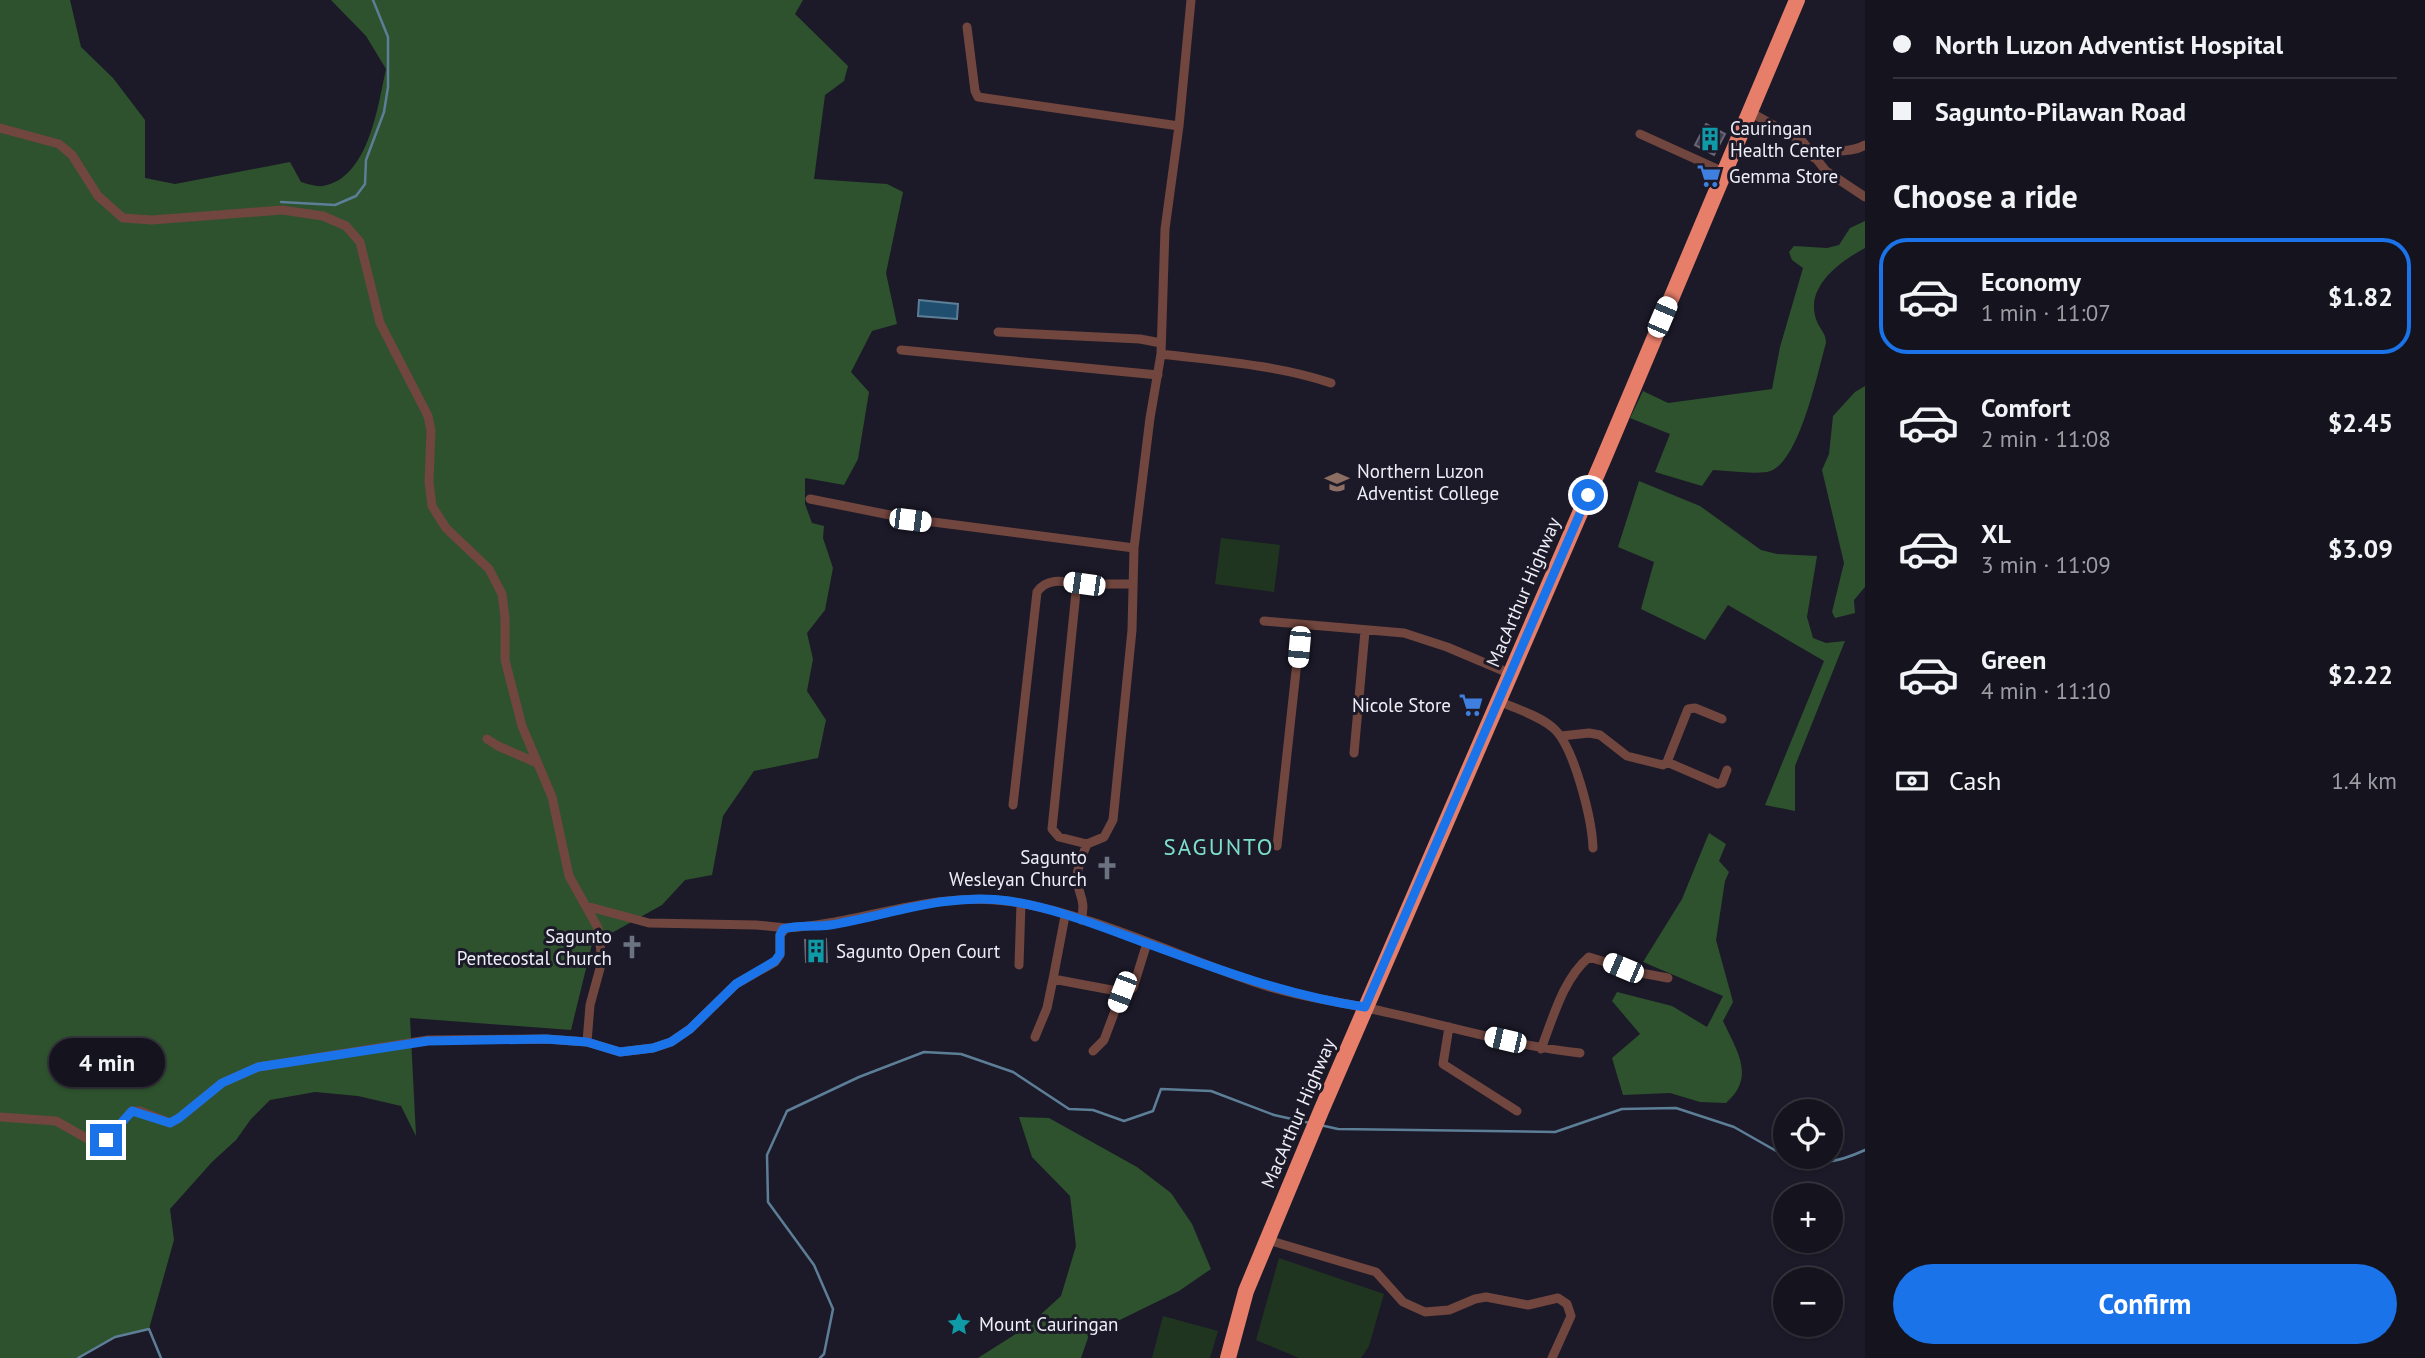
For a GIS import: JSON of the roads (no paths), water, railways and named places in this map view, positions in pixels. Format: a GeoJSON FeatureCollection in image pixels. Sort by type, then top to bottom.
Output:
{"type":"FeatureCollection","features":[{"type":"Feature","properties":{"kind":"highway","name":"MacArthur Highway"},"geometry":{"type":"LineString","coordinates":[[1228,1358],[1246,1291],[1321,1111],[1511,674],[1797,0]]}},
{"type":"Feature","properties":{"kind":"street"},"geometry":{"type":"LineString","coordinates":[[1084,584],[1076,592],[1052,829],[1059,837],[1087,844],[1104,838],[1113,820],[1132,630],[1134,548],[1161,354],[1165,229],[1180,126],[1191,0]]}},
{"type":"Feature","properties":{"kind":"street"},"geometry":{"type":"LineString","coordinates":[[968,27],[975,91],[978,97],[1180,126]]}},
{"type":"Feature","properties":{"kind":"street"},"geometry":{"type":"LineString","coordinates":[[1751,112],[1802,142],[1826,171],[1865,197]]}},
{"type":"Feature","properties":{"kind":"street"},"geometry":{"type":"LineString","coordinates":[[0,128],[59,144],[72,155],[98,196],[122,218],[152,219],[282,210],[336,220],[357,235],[380,323],[428,416],[431,437],[429,492],[432,506],[446,527],[489,569],[502,594],[505,660],[522,726],[557,817],[569,876],[598,928],[602,956],[590,1005],[587,1042]]}},
{"type":"Feature","properties":{"kind":"street"},"geometry":{"type":"LineString","coordinates":[[1640,134],[1724,172]]}},
{"type":"Feature","properties":{"kind":"street"},"geometry":{"type":"LineString","coordinates":[[1814,158],[1829,150],[1854,150],[1865,145]]}},
{"type":"Feature","properties":{"kind":"street"},"geometry":{"type":"LineString","coordinates":[[998,332],[1140,339],[1161,343]]}},
{"type":"Feature","properties":{"kind":"street"},"geometry":{"type":"LineString","coordinates":[[901,350],[1158,374]]}},
{"type":"Feature","properties":{"kind":"street"},"geometry":{"type":"LineString","coordinates":[[1161,354],[1257,366],[1311,376],[1331,383]]}},
{"type":"Feature","properties":{"kind":"street"},"geometry":{"type":"LineString","coordinates":[[810,499],[910,520],[1134,548]]}},
{"type":"Feature","properties":{"kind":"street"},"geometry":{"type":"LineString","coordinates":[[1013,805],[1037,592],[1046,583],[1054,581],[1132,584]]}},
{"type":"Feature","properties":{"kind":"street"},"geometry":{"type":"LineString","coordinates":[[1264,621],[1412,635],[1511,674]]}},
{"type":"Feature","properties":{"kind":"street"},"geometry":{"type":"LineString","coordinates":[[1277,846],[1301,625]]}},
{"type":"Feature","properties":{"kind":"street"},"geometry":{"type":"LineString","coordinates":[[1354,753],[1366,631]]}},
{"type":"Feature","properties":{"kind":"street"},"geometry":{"type":"LineString","coordinates":[[1499,701],[1548,723],[1561,736],[1586,797],[1593,848]]}},
{"type":"Feature","properties":{"kind":"street"},"geometry":{"type":"LineString","coordinates":[[1561,736],[1589,733],[1600,735],[1627,756],[1663,765],[1667,762],[1688,709],[1695,708],[1722,719]]}},
{"type":"Feature","properties":{"kind":"street"},"geometry":{"type":"LineString","coordinates":[[487,739],[537,763]]}},
{"type":"Feature","properties":{"kind":"street"},"geometry":{"type":"LineString","coordinates":[[1667,762],[1718,783],[1722,783],[1727,770]]}},
{"type":"Feature","properties":{"kind":"street"},"geometry":{"type":"LineString","coordinates":[[1081,920],[1085,906],[1077,877],[1087,844]]}},
{"type":"Feature","properties":{"kind":"street"},"geometry":{"type":"LineString","coordinates":[[586,906],[649,923],[786,928],[831,925],[879,912],[937,903],[990,899],[1021,903],[1081,920],[1257,983],[1315,1000],[1365,1007],[1541,1049],[1580,1053]]}},
{"type":"Feature","properties":{"kind":"street"},"geometry":{"type":"LineString","coordinates":[[1020,965],[1021,903]]}},
{"type":"Feature","properties":{"kind":"street"},"geometry":{"type":"LineString","coordinates":[[1035,1037],[1046,1009],[1065,916]]}},
{"type":"Feature","properties":{"kind":"street"},"geometry":{"type":"LineString","coordinates":[[0,1117],[55,1121],[90,1142],[103,1142],[132,1111],[140,1111],[163,1122],[175,1121],[222,1083],[258,1067],[436,1040],[546,1039],[587,1042],[620,1052],[653,1048],[671,1042],[697,1023],[736,984],[775,961],[780,954],[780,935],[786,928]]}},
{"type":"Feature","properties":{"kind":"street"},"geometry":{"type":"LineString","coordinates":[[1053,979],[1122,992],[1133,988],[1146,943]]}},
{"type":"Feature","properties":{"kind":"street"},"geometry":{"type":"LineString","coordinates":[[1541,1049],[1561,996],[1581,964],[1589,957],[1641,974],[1668,978]]}},
{"type":"Feature","properties":{"kind":"street"},"geometry":{"type":"LineString","coordinates":[[1093,1051],[1104,1040],[1122,992]]}},
{"type":"Feature","properties":{"kind":"street"},"geometry":{"type":"LineString","coordinates":[[1449,1027],[1443,1064],[1517,1111]]}},
{"type":"Feature","properties":{"kind":"street"},"geometry":{"type":"LineString","coordinates":[[1268,1240],[1376,1272],[1403,1302],[1413,1309],[1425,1312],[1449,1310],[1486,1297],[1528,1305],[1558,1298],[1567,1304],[1571,1316],[1552,1358]]}},
{"type":"Feature","properties":{"kind":"water"},"geometry":{"type":"Polygon","coordinates":[[[919,300],[958,304],[957,319],[918,316],[919,300]]]}},
{"type":"Feature","properties":{"kind":"waterway"},"geometry":{"type":"LineString","coordinates":[[281,202],[335,205],[356,196],[365,184],[366,160],[384,112],[388,87],[388,37],[373,0]]}},
{"type":"Feature","properties":{"kind":"waterway"},"geometry":{"type":"LineString","coordinates":[[820,1358],[824,1354],[833,1309],[814,1265],[768,1202],[767,1155],[787,1111],[859,1077],[924,1052],[961,1054],[1013,1072],[1069,1109],[1093,1110],[1124,1121],[1153,1111],[1161,1089],[1211,1091],[1274,1115],[1310,1123]]}},
{"type":"Feature","properties":{"kind":"waterway"},"geometry":{"type":"LineString","coordinates":[[1320,1125],[1338,1129],[1555,1132],[1622,1109],[1676,1108],[1734,1127],[1773,1149]]}},
{"type":"Feature","properties":{"kind":"waterway"},"geometry":{"type":"LineString","coordinates":[[1843,1158],[1865,1150]]}},
{"type":"Feature","properties":{"kind":"waterway"},"geometry":{"type":"LineString","coordinates":[[78,1358],[115,1337],[149,1329],[161,1358]]}},
{"type":"Feature","properties":{"kind":"place","name":"Cauringan Health Center"},"geometry":{"type":"Point","coordinates":[1710,139]}},
{"type":"Feature","properties":{"kind":"place","name":"Gemma Store"},"geometry":{"type":"Point","coordinates":[1709,176]}},
{"type":"Feature","properties":{"kind":"place","name":"Northern Luzon Adventist College"},"geometry":{"type":"Point","coordinates":[1337,482]}},
{"type":"Feature","properties":{"kind":"place","name":"Nicole Store"},"geometry":{"type":"Point","coordinates":[1471,705]}},
{"type":"Feature","properties":{"kind":"place","name":"Sagunto Wesleyan Church"},"geometry":{"type":"Point","coordinates":[1107,868]}},
{"type":"Feature","properties":{"kind":"place","name":"Sagunto Pentecostal Church"},"geometry":{"type":"Point","coordinates":[632,947]}},
{"type":"Feature","properties":{"kind":"place","name":"Sagunto Open Court"},"geometry":{"type":"Point","coordinates":[816,951]}},
{"type":"Feature","properties":{"kind":"place","name":"Mount Cauringan"},"geometry":{"type":"Point","coordinates":[959,1324]}},
{"type":"Feature","properties":{"kind":"district","name":"SAGUNTO"},"geometry":{"type":"Point","coordinates":[1219,846]}}]}
